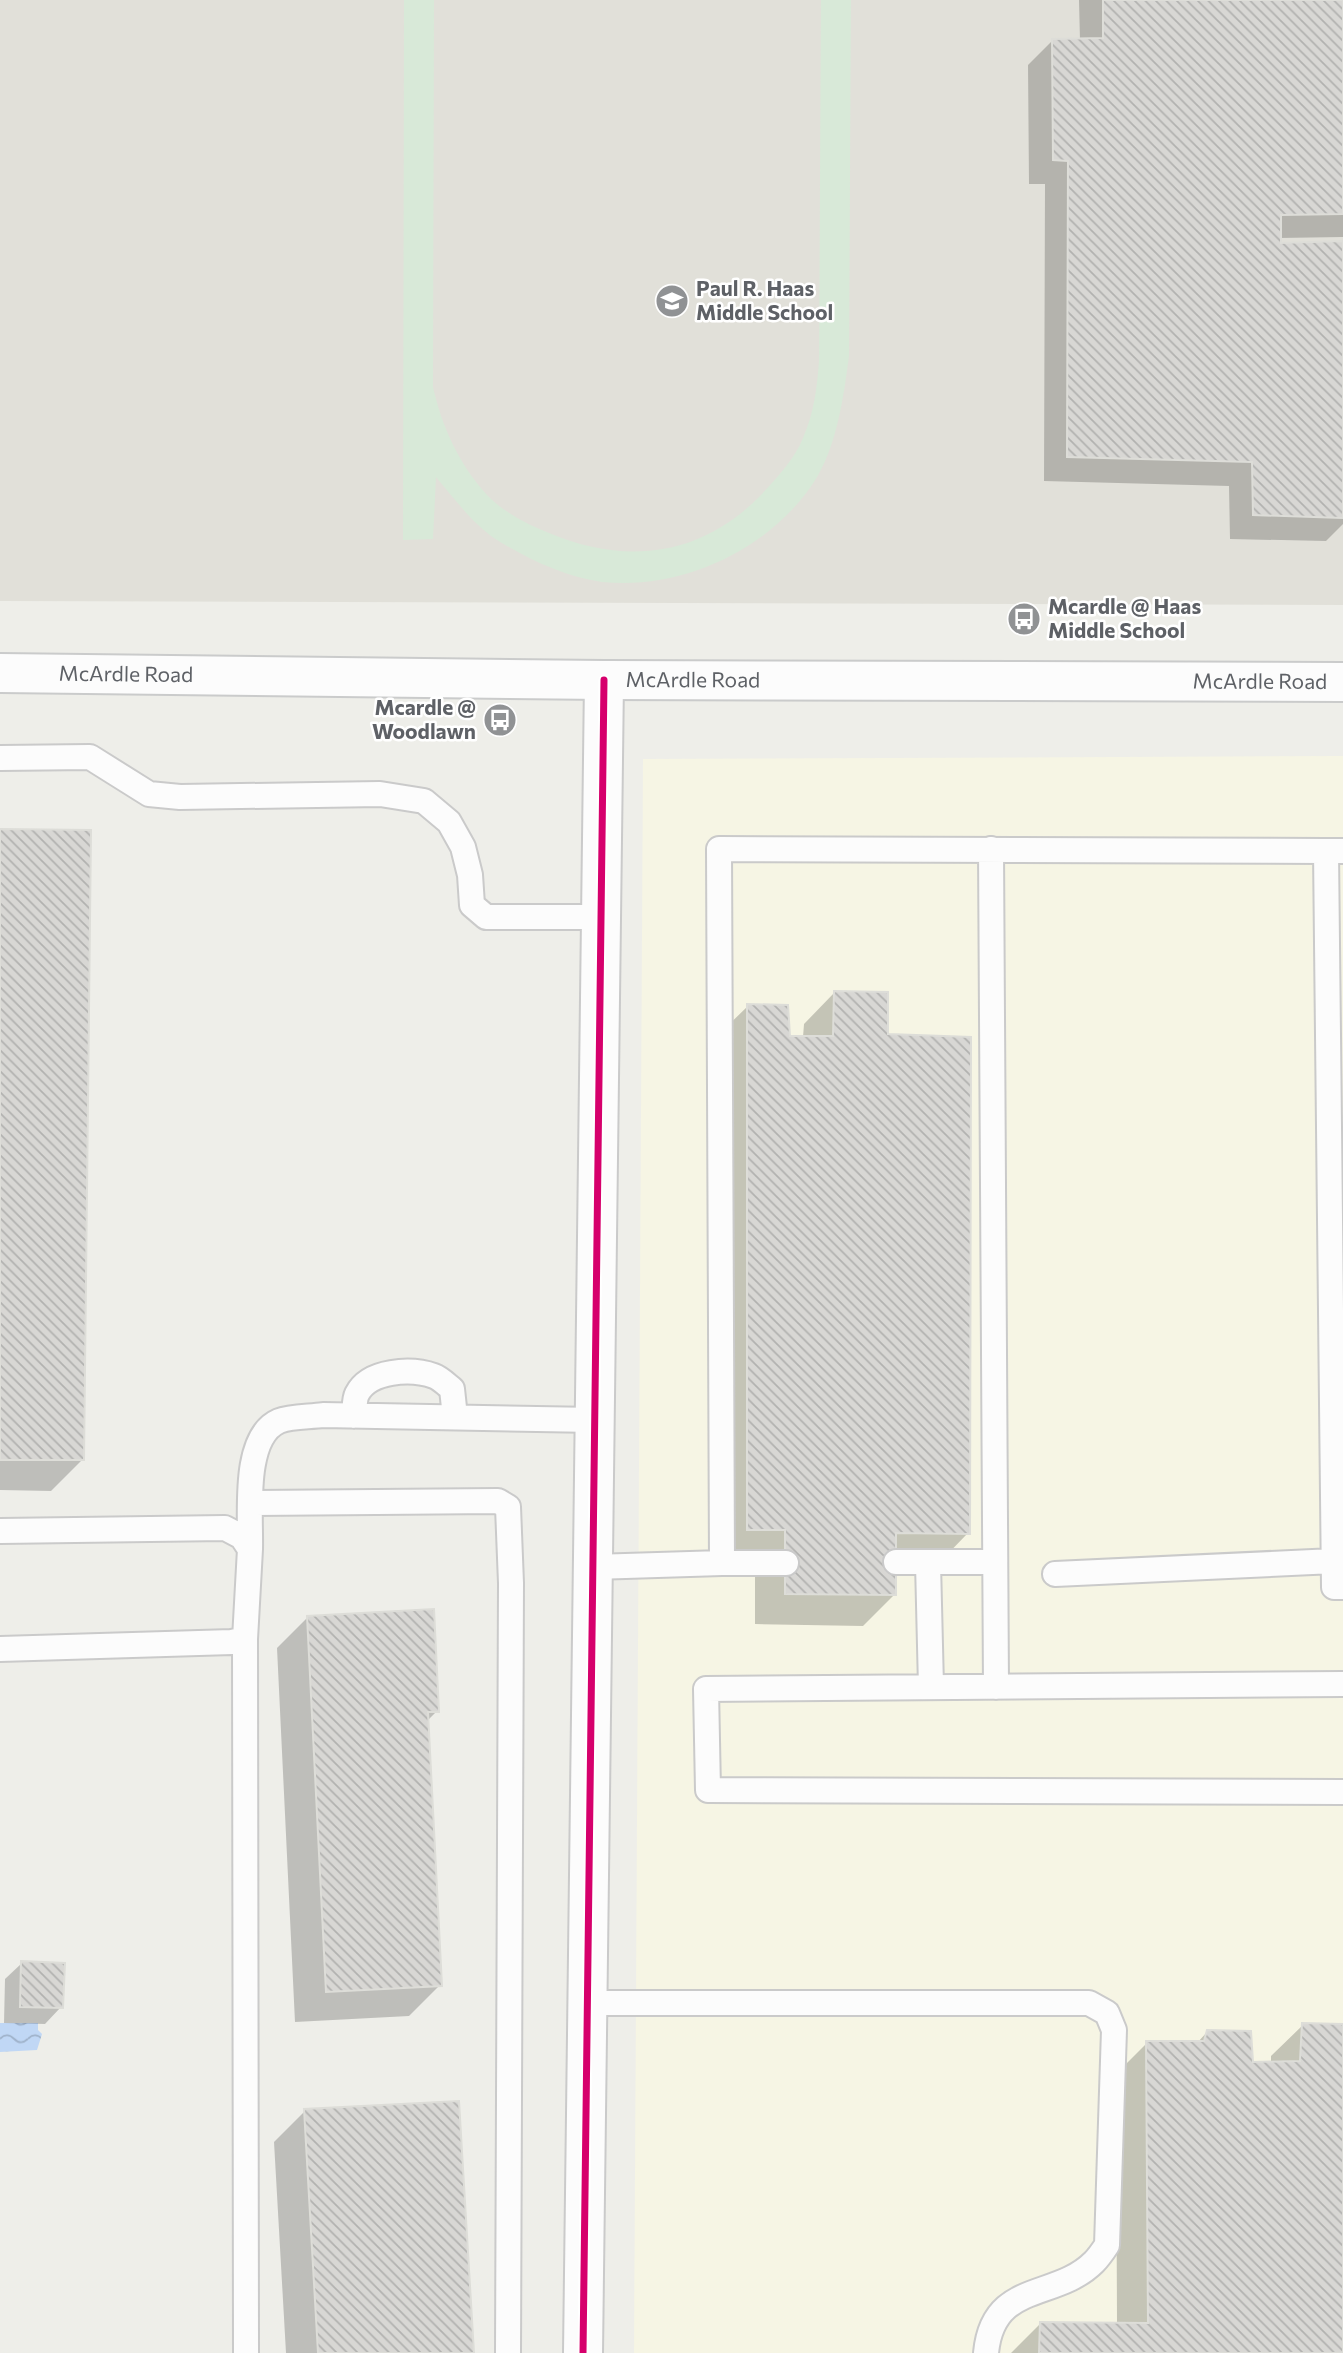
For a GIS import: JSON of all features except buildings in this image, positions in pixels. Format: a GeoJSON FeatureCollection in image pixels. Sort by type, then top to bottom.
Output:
{"type":"FeatureCollection","features":[{"type":"Feature","properties":{"kind":"street","name":"McArdle Road"},"geometry":{"type":"LineString","coordinates":[[0,673],[604,680],[1343,682]]}},
{"type":"Feature","properties":{"kind":"street"},"geometry":{"type":"LineString","coordinates":[[583,2353],[604,680]]}},
{"type":"Feature","properties":{"kind":"lane"},"geometry":{"type":"LineString","coordinates":[[0,758],[90,757],[149,794],[180,797],[380,794],[424,801],[449,822],[463,847],[470,875],[472,905],[477,912],[486,917],[599,917]]}},
{"type":"Feature","properties":{"kind":"lane"},"geometry":{"type":"LineString","coordinates":[[722,1563],[719,849],[1334,851],[1338,1444],[1334,1587],[1343,1587]]}},
{"type":"Feature","properties":{"kind":"lane"},"geometry":{"type":"LineString","coordinates":[[991,849],[996,1687]]}},
{"type":"Feature","properties":{"kind":"lane"},"geometry":{"type":"LineString","coordinates":[[354,1416],[356,1395],[365,1383],[380,1375],[403,1373],[435,1376],[452,1389],[455,1417]]}},
{"type":"Feature","properties":{"kind":"lane"},"geometry":{"type":"LineString","coordinates":[[246,2353],[245,1639],[253,1457],[264,1432],[279,1420],[354,1416],[595,1420]]}},
{"type":"Feature","properties":{"kind":"lane"},"geometry":{"type":"LineString","coordinates":[[252,1503],[498,1501],[508,1507],[511,1517],[508,2353]]}},
{"type":"Feature","properties":{"kind":"lane"},"geometry":{"type":"LineString","coordinates":[[0,1531],[225,1528],[242,1537],[250,1549]]}},
{"type":"Feature","properties":{"kind":"lane"},"geometry":{"type":"LineString","coordinates":[[1055,1574],[1334,1561]]}},
{"type":"Feature","properties":{"kind":"lane"},"geometry":{"type":"LineString","coordinates":[[896,1562],[995,1562]]}},
{"type":"Feature","properties":{"kind":"lane"},"geometry":{"type":"LineString","coordinates":[[593,1567],[786,1563]]}},
{"type":"Feature","properties":{"kind":"lane"},"geometry":{"type":"LineString","coordinates":[[928,1563],[931,1687]]}},
{"type":"Feature","properties":{"kind":"lane"},"geometry":{"type":"LineString","coordinates":[[0,1649],[224,1643],[245,1639]]}},
{"type":"Feature","properties":{"kind":"lane"},"geometry":{"type":"LineString","coordinates":[[1343,1684],[706,1689],[708,1790],[1343,1792]]}},
{"type":"Feature","properties":{"kind":"lane"},"geometry":{"type":"LineString","coordinates":[[588,2003],[1089,2003],[1107,2013],[1114,2030],[1107,2245],[1093,2264],[1063,2281],[1024,2294],[1000,2312],[988,2333],[986,2353]]}},
{"type":"Feature","properties":{"kind":"shaded area","name":"Paul R. Haas Middle School"},"geometry":{"type":"Polygon","coordinates":[[[0,0],[1343,0],[1343,605],[0,601],[0,0]]]}},
{"type":"Feature","properties":{"kind":"shaded area"},"geometry":{"type":"Polygon","coordinates":[[[404,0],[434,0],[433,387],[447,431],[460,458],[477,483],[493,501],[508,512],[541,530],[577,543],[633,551],[660,550],[686,543],[712,532],[736,517],[759,497],[784,469],[807,429],[819,361],[821,0],[851,0],[849,356],[841,409],[825,461],[807,492],[788,514],[742,549],[716,563],[660,580],[602,582],[574,576],[546,566],[494,538],[470,517],[436,477],[433,539],[403,540],[404,0]]]}},
{"type":"Feature","properties":{"kind":"shaded area"},"geometry":{"type":"Polygon","coordinates":[[[1343,756],[1343,2353],[634,2353],[643,759],[1343,756]]]}},
{"type":"Feature","properties":{"kind":"water"},"geometry":{"type":"Polygon","coordinates":[[[0,2023],[38,2023],[38,2030],[42,2034],[37,2050],[0,2052],[0,2023]]]}},
{"type":"Feature","properties":{"kind":"cycle path"},"geometry":{"type":"LineString","coordinates":[[583,2353],[604,680]]}},
{"type":"Feature","properties":{"kind":"place","name":"Paul R. Haas Middle School"},"geometry":{"type":"Point","coordinates":[672,301]}},
{"type":"Feature","properties":{"kind":"place","name":"Mcardle @ Haas Middle School"},"geometry":{"type":"Point","coordinates":[1024,619]}},
{"type":"Feature","properties":{"kind":"place","name":"Mcardle @ Woodlawn"},"geometry":{"type":"Point","coordinates":[500,720]}}]}
